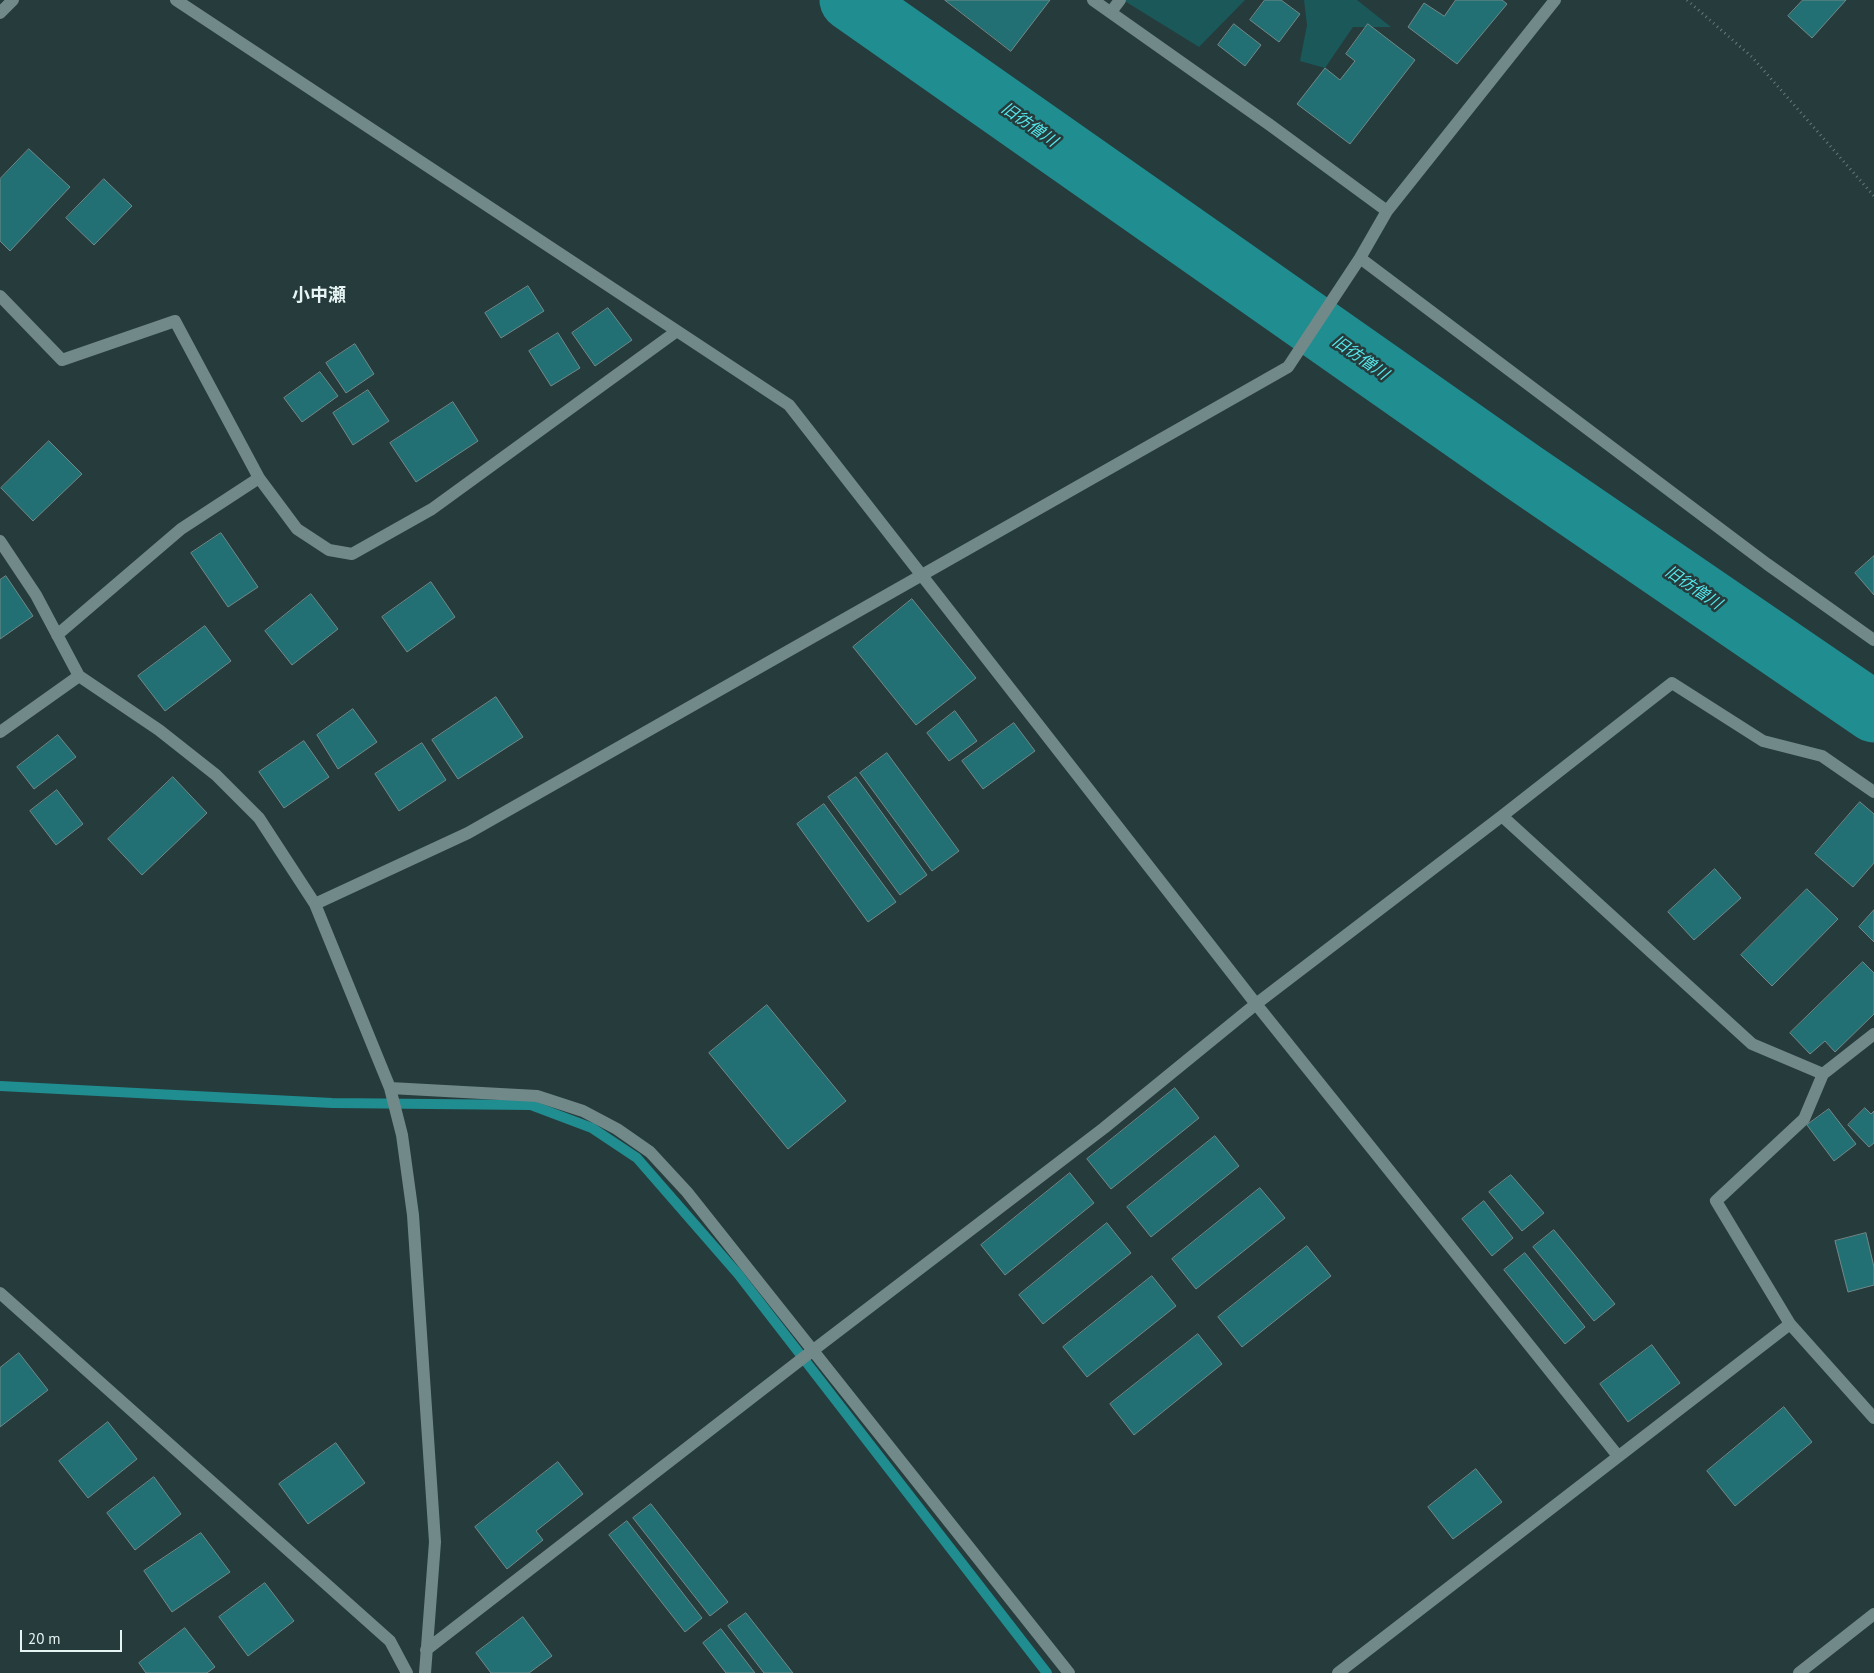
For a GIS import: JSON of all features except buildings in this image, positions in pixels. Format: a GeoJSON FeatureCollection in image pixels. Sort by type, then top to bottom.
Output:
{"type":"FeatureCollection","features":[{"type":"Feature","properties":{"kind":"street"},"geometry":{"type":"LineString","coordinates":[[0,13],[13,0]]}},
{"type":"Feature","properties":{"kind":"street"},"geometry":{"type":"LineString","coordinates":[[176,0],[789,405],[1256,1004],[1618,1456]]}},
{"type":"Feature","properties":{"kind":"street"},"geometry":{"type":"LineString","coordinates":[[1093,0],[1270,125],[1387,211]]}},
{"type":"Feature","properties":{"kind":"street"},"geometry":{"type":"LineString","coordinates":[[1111,12],[1120,0]]}},
{"type":"Feature","properties":{"kind":"street"},"geometry":{"type":"LineString","coordinates":[[315,904],[468,833],[1288,367],[1360,258],[1387,211],[1555,0]]}},
{"type":"Feature","properties":{"kind":"street"},"geometry":{"type":"LineString","coordinates":[[1360,258],[1767,564],[1874,640]]}},
{"type":"Feature","properties":{"kind":"street"},"geometry":{"type":"LineString","coordinates":[[0,296],[62,360],[175,321],[259,478],[298,529],[330,550],[352,554],[432,509],[677,331]]}},
{"type":"Feature","properties":{"kind":"street"},"geometry":{"type":"LineString","coordinates":[[57,634],[181,529],[259,478]]}},
{"type":"Feature","properties":{"kind":"street"},"geometry":{"type":"LineString","coordinates":[[0,541],[36,595],[79,676],[159,730],[216,775],[259,818],[315,904],[390,1088],[402,1135],[413,1215],[435,1542],[425,1673]]}},
{"type":"Feature","properties":{"kind":"street"},"geometry":{"type":"LineString","coordinates":[[0,732],[79,676]]}},
{"type":"Feature","properties":{"kind":"street"},"geometry":{"type":"LineString","coordinates":[[426,1650],[813,1350],[1104,1128],[1256,1004],[1672,683],[1763,741],[1822,756],[1874,792]]}},
{"type":"Feature","properties":{"kind":"street"},"geometry":{"type":"LineString","coordinates":[[1502,816],[1752,1044],[1823,1074]]}},
{"type":"Feature","properties":{"kind":"street"},"geometry":{"type":"LineString","coordinates":[[1874,1034],[1823,1074],[1804,1119],[1716,1201],[1790,1324],[1874,1418]]}},
{"type":"Feature","properties":{"kind":"street"},"geometry":{"type":"LineString","coordinates":[[390,1088],[537,1096],[583,1111],[617,1128],[650,1152],[687,1192],[1069,1673]]}},
{"type":"Feature","properties":{"kind":"street"},"geometry":{"type":"LineString","coordinates":[[0,1294],[390,1641],[407,1673]]}},
{"type":"Feature","properties":{"kind":"street"},"geometry":{"type":"LineString","coordinates":[[1338,1673],[1790,1324]]}},
{"type":"Feature","properties":{"kind":"street"},"geometry":{"type":"LineString","coordinates":[[1799,1673],[1874,1614]]}},
{"type":"Feature","properties":{"kind":"path"},"geometry":{"type":"LineString","coordinates":[[1687,0],[1752,57],[1874,196]]}},
{"type":"Feature","properties":{"kind":"shaded area"},"geometry":{"type":"Polygon","coordinates":[[[1123,0],[1245,0],[1199,47],[1123,0]]]}},
{"type":"Feature","properties":{"kind":"shaded area"},"geometry":{"type":"Polygon","coordinates":[[[1304,0],[1357,0],[1391,27],[1353,27],[1325,68],[1300,61],[1307,25],[1304,0]]]}},
{"type":"Feature","properties":{"kind":"waterway","name":"旧彷僧川"},"geometry":{"type":"LineString","coordinates":[[850,0],[1523,472],[1874,712]]}},
{"type":"Feature","properties":{"kind":"waterway"},"geometry":{"type":"LineString","coordinates":[[0,1086],[332,1103],[531,1105],[592,1128],[637,1158],[738,1274],[1047,1673]]}},
{"type":"Feature","properties":{"kind":"district","name":"小中瀬"},"geometry":{"type":"Point","coordinates":[319,296]}}]}
